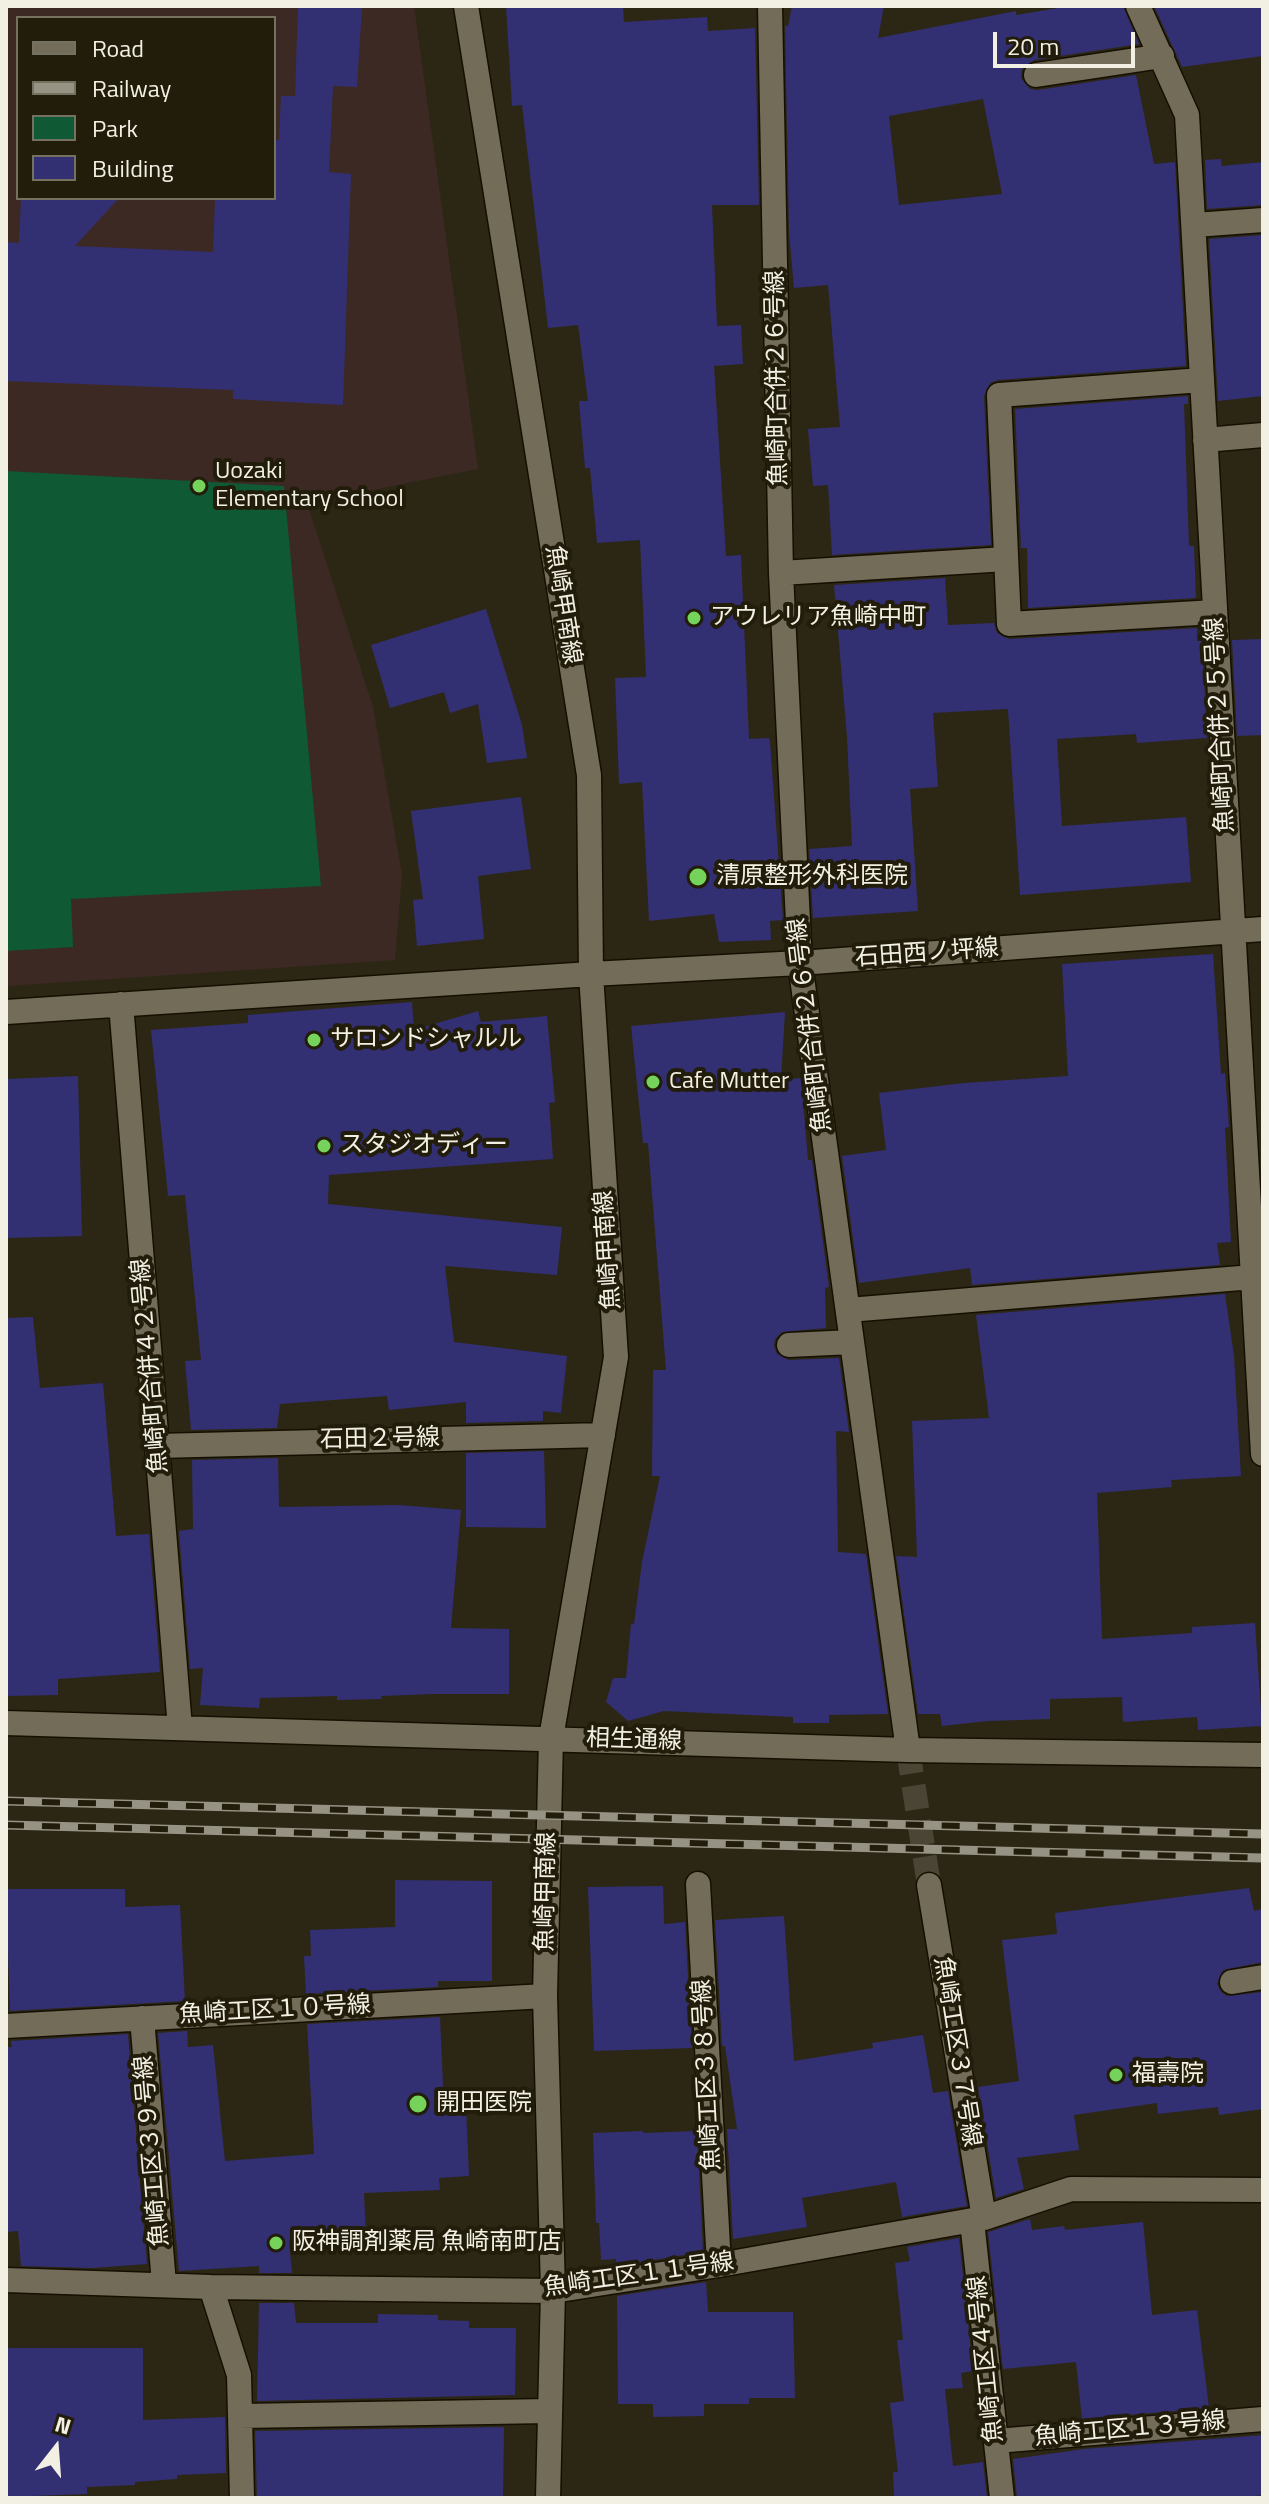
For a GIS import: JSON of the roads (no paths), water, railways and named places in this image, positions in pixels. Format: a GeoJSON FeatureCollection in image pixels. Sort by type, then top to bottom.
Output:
{"type":"FeatureCollection","features":[{"type":"Feature","properties":{"kind":"street","name":"魚崎甲南線"},"geometry":{"type":"LineString","coordinates":[[466,6],[589,775],[591,974],[616,1357],[551,1738],[545,1996],[553,2291],[548,2498]]}},
{"type":"Feature","properties":{"kind":"street","name":"魚崎町合併２６号線"},"geometry":{"type":"LineString","coordinates":[[770,6],[781,573],[800,963],[908,1750]]}},
{"type":"Feature","properties":{"kind":"street","name":"魚崎町合併２５号線"},"geometry":{"type":"LineString","coordinates":[[1138,6],[1187,115],[1263,1454]]}},
{"type":"Feature","properties":{"kind":"street"},"geometry":{"type":"LineString","coordinates":[[1036,75],[1162,56]]}},
{"type":"Feature","properties":{"kind":"street"},"geometry":{"type":"LineString","coordinates":[[1195,225],[1263,220]]}},
{"type":"Feature","properties":{"kind":"street"},"geometry":{"type":"LineString","coordinates":[[1202,380],[999,395],[1009,624],[1215,612]]}},
{"type":"Feature","properties":{"kind":"street"},"geometry":{"type":"LineString","coordinates":[[1205,440],[1263,435]]}},
{"type":"Feature","properties":{"kind":"street"},"geometry":{"type":"LineString","coordinates":[[781,573],[1006,559]]}},
{"type":"Feature","properties":{"kind":"street","name":"石田西ノ坪線"},"geometry":{"type":"LineString","coordinates":[[6,1012],[800,963],[1263,929]]}},
{"type":"Feature","properties":{"kind":"street","name":"魚崎町合併４２号線"},"geometry":{"type":"LineString","coordinates":[[121,1004],[180,1728]]}},
{"type":"Feature","properties":{"kind":"street"},"geometry":{"type":"LineString","coordinates":[[848,1310],[1253,1277]]}},
{"type":"Feature","properties":{"kind":"street"},"geometry":{"type":"LineString","coordinates":[[789,1345],[852,1342]]}},
{"type":"Feature","properties":{"kind":"street","name":"石田２号線"},"geometry":{"type":"LineString","coordinates":[[157,1446],[603,1435]]}},
{"type":"Feature","properties":{"kind":"street","name":"相生通線"},"geometry":{"type":"LineString","coordinates":[[6,1723],[908,1750],[1263,1755]]}},
{"type":"Feature","properties":{"kind":"street","name":"魚崎工区３８号線"},"geometry":{"type":"LineString","coordinates":[[698,1884],[719,2265]]}},
{"type":"Feature","properties":{"kind":"street","name":"魚崎工区３７号線"},"geometry":{"type":"LineString","coordinates":[[929,1885],[978,2220]]}},
{"type":"Feature","properties":{"kind":"street"},"geometry":{"type":"LineString","coordinates":[[1232,1982],[1263,1977]]}},
{"type":"Feature","properties":{"kind":"street","name":"魚崎工区１０号線"},"geometry":{"type":"LineString","coordinates":[[6,2026],[545,1996]]}},
{"type":"Feature","properties":{"kind":"street","name":"魚崎工区３９号線"},"geometry":{"type":"LineString","coordinates":[[142,2018],[164,2284]]}},
{"type":"Feature","properties":{"kind":"street","name":"魚崎工区１１号線"},"geometry":{"type":"LineString","coordinates":[[6,2280],[211,2287],[553,2291],[978,2220],[1071,2189],[1263,2190]]}},
{"type":"Feature","properties":{"kind":"street","name":"魚崎工区４号線"},"geometry":{"type":"LineString","coordinates":[[978,2220],[1002,2498]]}},
{"type":"Feature","properties":{"kind":"street"},"geometry":{"type":"LineString","coordinates":[[211,2287],[239,2375],[242,2498]]}},
{"type":"Feature","properties":{"kind":"street"},"geometry":{"type":"LineString","coordinates":[[240,2416],[550,2411]]}},
{"type":"Feature","properties":{"kind":"street","name":"魚崎工区１３号線"},"geometry":{"type":"LineString","coordinates":[[996,2441],[1263,2419]]}},
{"type":"Feature","properties":{"kind":"tunnel"},"geometry":{"type":"LineString","coordinates":[[908,1750],[929,1885]]}},
{"type":"Feature","properties":{"kind":"railway"},"geometry":{"type":"LineString","coordinates":[[6,1801],[1263,1834]]}},
{"type":"Feature","properties":{"kind":"railway"},"geometry":{"type":"LineString","coordinates":[[6,1825],[1263,1858]]}},
{"type":"Feature","properties":{"kind":"place","name":"Uozaki Elementary School"},"geometry":{"type":"Point","coordinates":[199,486]}},
{"type":"Feature","properties":{"kind":"place","name":"アウレリア魚崎中町"},"geometry":{"type":"Point","coordinates":[694,618]}},
{"type":"Feature","properties":{"kind":"place","name":"清原整形外科医院"},"geometry":{"type":"Point","coordinates":[698,877]}},
{"type":"Feature","properties":{"kind":"place","name":"サロンドシャルル"},"geometry":{"type":"Point","coordinates":[314,1040]}},
{"type":"Feature","properties":{"kind":"place","name":"Cafe Mutter"},"geometry":{"type":"Point","coordinates":[653,1082]}},
{"type":"Feature","properties":{"kind":"place","name":"スタジオディー"},"geometry":{"type":"Point","coordinates":[324,1146]}},
{"type":"Feature","properties":{"kind":"place","name":"福壽院"},"geometry":{"type":"Point","coordinates":[1116,2075]}},
{"type":"Feature","properties":{"kind":"place","name":"開田医院"},"geometry":{"type":"Point","coordinates":[418,2104]}},
{"type":"Feature","properties":{"kind":"place","name":"阪神調剤薬局 魚崎南町店"},"geometry":{"type":"Point","coordinates":[276,2243]}}]}
